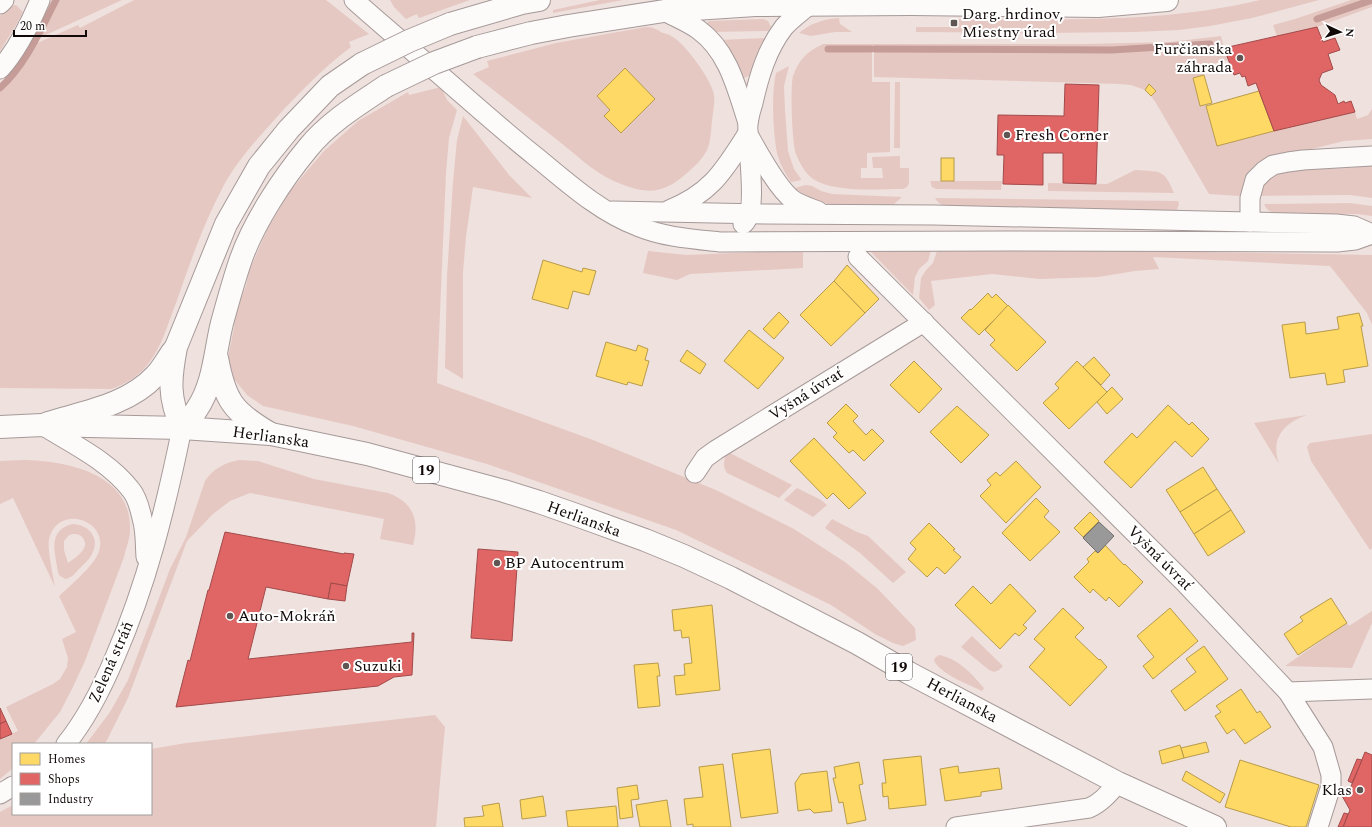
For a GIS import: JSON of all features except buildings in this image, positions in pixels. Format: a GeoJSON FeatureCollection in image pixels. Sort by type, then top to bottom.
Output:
{"type":"FeatureCollection","features":[{"type":"Feature","properties":{"kind":"street"},"geometry":{"type":"LineString","coordinates":[[0,4],[4,0]]}},
{"type":"Feature","properties":{"kind":"street"},"geometry":{"type":"LineString","coordinates":[[0,69],[11,55],[28,26],[40,0]]}},
{"type":"Feature","properties":{"kind":"street"},"geometry":{"type":"LineString","coordinates":[[354,0],[510,137],[582,194],[607,211],[636,226],[653,232],[678,237],[720,242],[1337,242],[1355,240],[1372,234]]}},
{"type":"Feature","properties":{"kind":"street"},"geometry":{"type":"LineString","coordinates":[[182,428],[173,405],[171,391],[176,346],[226,224],[259,166],[289,129],[330,86],[362,64],[409,41],[450,24],[539,0]]}},
{"type":"Feature","properties":{"kind":"street"},"geometry":{"type":"LineString","coordinates":[[182,428],[197,409],[210,379],[222,323],[241,258],[259,221],[282,183],[309,147],[329,127],[386,86],[434,63],[477,47],[531,33],[664,11],[755,5],[1098,6],[1167,0]]}},
{"type":"Feature","properties":{"kind":"street"},"geometry":{"type":"LineString","coordinates":[[756,214],[756,204],[752,189],[748,128],[762,69],[772,46],[785,26],[809,5]]}},
{"type":"Feature","properties":{"kind":"street"},"geometry":{"type":"LineString","coordinates":[[664,11],[698,28],[718,48],[726,62],[736,88],[748,128],[758,152],[780,187],[792,199],[821,212],[848,215]]}},
{"type":"Feature","properties":{"kind":"street"},"geometry":{"type":"LineString","coordinates":[[666,212],[683,205],[704,191],[719,177],[748,128]]}},
{"type":"Feature","properties":{"kind":"street"},"geometry":{"type":"LineString","coordinates":[[1250,222],[1250,198],[1255,180],[1264,171],[1274,165],[1302,160],[1372,156]]}},
{"type":"Feature","properties":{"kind":"street"},"geometry":{"type":"LineString","coordinates":[[607,211],[848,215],[934,214],[1336,224],[1354,226],[1372,234]]}},
{"type":"Feature","properties":{"kind":"street"},"geometry":{"type":"LineString","coordinates":[[607,211],[637,220],[663,225],[737,226],[756,214]]}},
{"type":"Feature","properties":{"kind":"street"},"geometry":{"type":"LineString","coordinates":[[756,214],[804,241]]}},
{"type":"Feature","properties":{"kind":"street","name":"Vyšná úvrať"},"geometry":{"type":"LineString","coordinates":[[858,256],[1185,582],[1288,692],[1323,747],[1331,775],[1331,786],[1318,827]]}},
{"type":"Feature","properties":{"kind":"street","name":"Vyšná úvrať"},"geometry":{"type":"LineString","coordinates":[[695,473],[705,458],[716,450],[924,322]]}},
{"type":"Feature","properties":{"kind":"street"},"geometry":{"type":"LineString","coordinates":[[42,425],[99,408],[129,395],[155,376],[176,346]]}},
{"type":"Feature","properties":{"kind":"street"},"geometry":{"type":"LineString","coordinates":[[216,353],[224,391],[230,401],[251,422],[271,434]]}},
{"type":"Feature","properties":{"kind":"street"},"geometry":{"type":"LineString","coordinates":[[42,425],[109,468],[131,490],[144,524],[146,536],[146,575]]}},
{"type":"Feature","properties":{"kind":"street","name":"Herlianska"},"geometry":{"type":"LineString","coordinates":[[0,427],[42,425],[182,428],[271,434],[367,454],[504,491],[579,516],[684,556],[731,578],[857,643],[923,680],[1118,783],[1215,827]]}},
{"type":"Feature","properties":{"kind":"street","name":"Zelená stráň"},"geometry":{"type":"LineString","coordinates":[[67,743],[85,719],[109,673],[133,612],[146,575],[162,519],[182,428]]}},
{"type":"Feature","properties":{"kind":"street"},"geometry":{"type":"LineString","coordinates":[[1288,692],[1372,689]]}},
{"type":"Feature","properties":{"kind":"street"},"geometry":{"type":"LineString","coordinates":[[956,827],[1089,808],[1101,802],[1118,783]]}},
{"type":"Feature","properties":{"kind":"street"},"geometry":{"type":"LineString","coordinates":[[0,794],[12,787]]}},
{"type":"Feature","properties":{"kind":"shaded area"},"geometry":{"type":"Polygon","coordinates":[[[58,0],[122,0],[37,39],[58,0]]]}},
{"type":"Feature","properties":{"kind":"shaded area"},"geometry":{"type":"Polygon","coordinates":[[[134,0],[326,0],[369,34],[349,42],[351,47],[321,72],[294,99],[255,142],[235,167],[224,185],[204,228],[161,343],[153,357],[141,372],[122,385],[111,389],[0,388],[0,90],[19,70],[35,44],[78,25],[80,28],[134,0]]]}},
{"type":"Feature","properties":{"kind":"shaded area"},"geometry":{"type":"Polygon","coordinates":[[[390,0],[470,0],[419,18],[417,14],[406,19],[394,7],[390,0]]]}},
{"type":"Feature","properties":{"kind":"shaded area"},"geometry":{"type":"Polygon","coordinates":[[[600,0],[623,0],[553,13],[553,10],[600,0]]]}},
{"type":"Feature","properties":{"kind":"shaded area"},"geometry":{"type":"Polygon","coordinates":[[[1260,0],[1319,0],[1252,18],[1179,30],[1044,33],[916,32],[916,27],[954,27],[954,19],[1070,19],[1146,17],[1222,8],[1260,0]]]}},
{"type":"Feature","properties":{"kind":"shaded area"},"geometry":{"type":"Polygon","coordinates":[[[1351,0],[1372,0],[1372,7],[1317,27],[1277,36],[1273,25],[1351,0]]]}},
{"type":"Feature","properties":{"kind":"shaded area"},"geometry":{"type":"Polygon","coordinates":[[[16,5],[23,12],[0,51],[0,16],[10,6],[16,5]]]}},
{"type":"Feature","properties":{"kind":"shaded area"},"geometry":{"type":"Polygon","coordinates":[[[839,18],[840,24],[852,32],[835,32],[811,36],[799,33],[818,22],[839,18]]]}},
{"type":"Feature","properties":{"kind":"shaded area"},"geometry":{"type":"Polygon","coordinates":[[[763,19],[768,21],[771,27],[768,31],[713,32],[707,27],[707,23],[709,21],[763,19]]]}},
{"type":"Feature","properties":{"kind":"shaded area"},"geometry":{"type":"Polygon","coordinates":[[[646,27],[653,28],[669,35],[682,45],[689,52],[707,77],[714,94],[711,136],[705,154],[701,160],[679,180],[664,188],[648,191],[640,190],[613,181],[590,166],[473,74],[489,67],[487,61],[556,43],[646,27]]]}},
{"type":"Feature","properties":{"kind":"shaded area"},"geometry":{"type":"Polygon","coordinates":[[[1221,36],[1228,60],[1201,67],[1204,75],[1194,78],[1200,106],[1206,105],[1217,146],[1355,112],[1357,119],[1368,115],[1372,109],[1372,139],[1344,141],[1283,156],[1240,196],[1209,194],[1151,96],[1156,90],[1150,85],[1145,90],[1131,85],[1120,84],[874,77],[874,52],[872,52],[872,82],[890,82],[890,152],[867,153],[867,168],[861,168],[861,178],[883,178],[882,168],[873,168],[872,157],[900,156],[900,168],[909,168],[909,183],[907,187],[903,189],[869,190],[844,188],[822,183],[813,179],[808,174],[801,165],[796,154],[793,139],[792,115],[793,76],[801,60],[823,44],[1086,44],[1170,42],[1221,36]]]}},
{"type":"Feature","properties":{"kind":"shaded area"},"geometry":{"type":"Polygon","coordinates":[[[766,38],[753,74],[744,78],[730,53],[719,40],[766,38]]]}},
{"type":"Feature","properties":{"kind":"shaded area"},"geometry":{"type":"Polygon","coordinates":[[[789,66],[784,86],[788,151],[794,169],[801,179],[791,182],[778,157],[773,115],[774,82],[776,73],[789,66]]]}},
{"type":"Feature","properties":{"kind":"shaded area"},"geometry":{"type":"Polygon","coordinates":[[[895,82],[900,82],[900,148],[894,148],[895,82]]]}},
{"type":"Feature","properties":{"kind":"shaded area"},"geometry":{"type":"Polygon","coordinates":[[[441,87],[447,100],[457,110],[449,138],[446,173],[437,383],[593,440],[716,490],[794,529],[845,562],[878,589],[915,628],[916,640],[903,646],[893,643],[875,634],[831,605],[676,530],[487,464],[353,426],[263,406],[247,395],[234,379],[228,357],[234,328],[235,312],[246,286],[249,271],[268,228],[290,191],[324,151],[358,121],[408,92],[409,95],[441,87]]]}},
{"type":"Feature","properties":{"kind":"shaded area"},"geometry":{"type":"Polygon","coordinates":[[[463,116],[510,176],[532,198],[473,187],[463,272],[463,379],[445,368],[447,276],[453,182],[457,140],[463,116]]]}},
{"type":"Feature","properties":{"kind":"shaded area"},"geometry":{"type":"Polygon","coordinates":[[[1372,163],[1372,198],[1350,195],[1258,196],[1261,186],[1276,173],[1287,170],[1352,168],[1372,163]]]}},
{"type":"Feature","properties":{"kind":"shaded area"},"geometry":{"type":"Polygon","coordinates":[[[1135,170],[1156,172],[1164,175],[1174,193],[1048,191],[1048,183],[1107,184],[1135,170]]]}},
{"type":"Feature","properties":{"kind":"shaded area"},"geometry":{"type":"Polygon","coordinates":[[[930,181],[1002,181],[1001,190],[936,189],[932,187],[930,181]]]}},
{"type":"Feature","properties":{"kind":"shaded area"},"geometry":{"type":"Polygon","coordinates":[[[806,185],[832,194],[902,197],[888,207],[840,206],[817,201],[795,188],[806,185]]]}},
{"type":"Feature","properties":{"kind":"shaded area"},"geometry":{"type":"Polygon","coordinates":[[[935,198],[1178,201],[1179,204],[1177,210],[1172,212],[952,209],[940,204],[935,198]]]}},
{"type":"Feature","properties":{"kind":"shaded area"},"geometry":{"type":"Polygon","coordinates":[[[1350,203],[1372,206],[1372,216],[1357,214],[1278,214],[1270,211],[1264,204],[1350,203]]]}},
{"type":"Feature","properties":{"kind":"shaded area"},"geometry":{"type":"Polygon","coordinates":[[[803,250],[803,268],[690,274],[677,280],[643,273],[648,251],[687,255],[803,250]]]}},
{"type":"Feature","properties":{"kind":"shaded area"},"geometry":{"type":"Polygon","coordinates":[[[869,250],[931,250],[928,261],[919,269],[915,277],[913,295],[869,250]]]}},
{"type":"Feature","properties":{"kind":"shaded area"},"geometry":{"type":"Polygon","coordinates":[[[937,251],[1148,251],[1372,255],[1372,325],[1367,313],[1330,266],[1153,257],[1159,269],[1098,277],[1040,279],[992,274],[931,281],[935,305],[929,310],[919,298],[921,278],[933,263],[937,251]]]}},
{"type":"Feature","properties":{"kind":"shaded area"},"geometry":{"type":"Polygon","coordinates":[[[1307,415],[1292,422],[1281,433],[1276,446],[1279,464],[1254,423],[1307,415]]]}},
{"type":"Feature","properties":{"kind":"shaded area"},"geometry":{"type":"Polygon","coordinates":[[[1372,434],[1372,548],[1370,550],[1311,461],[1307,447],[1310,443],[1372,434]]]}},
{"type":"Feature","properties":{"kind":"shaded area"},"geometry":{"type":"Polygon","coordinates":[[[727,452],[792,485],[779,498],[727,473],[724,468],[724,463],[727,452]]]}},
{"type":"Feature","properties":{"kind":"shaded area"},"geometry":{"type":"Polygon","coordinates":[[[24,460],[59,463],[94,474],[109,484],[120,496],[128,511],[130,533],[124,557],[85,661],[60,712],[35,743],[12,743],[12,769],[0,779],[0,739],[18,731],[6,707],[53,684],[60,679],[67,667],[68,658],[62,639],[76,632],[59,596],[81,576],[95,559],[98,554],[100,542],[98,533],[91,525],[82,520],[72,519],[62,521],[54,528],[49,539],[49,555],[55,587],[13,498],[0,504],[0,461],[24,460]]]}},
{"type":"Feature","properties":{"kind":"shaded area"},"geometry":{"type":"Polygon","coordinates":[[[239,460],[258,461],[314,479],[388,493],[403,501],[412,513],[416,528],[413,545],[380,539],[384,519],[250,493],[230,501],[213,514],[187,541],[128,698],[106,743],[87,743],[110,712],[128,680],[170,569],[186,537],[205,481],[219,467],[239,460]]]}},
{"type":"Feature","properties":{"kind":"shaded area"},"geometry":{"type":"Polygon","coordinates":[[[797,488],[821,500],[827,505],[813,517],[784,500],[797,488]]]}},
{"type":"Feature","properties":{"kind":"shaded area"},"geometry":{"type":"Polygon","coordinates":[[[832,519],[868,536],[906,572],[893,583],[860,553],[825,528],[832,519]]]}},
{"type":"Feature","properties":{"kind":"shaded area"},"geometry":{"type":"Polygon","coordinates":[[[72,524],[83,526],[88,529],[94,537],[95,543],[91,556],[88,560],[70,578],[65,579],[59,575],[58,572],[54,543],[59,532],[64,527],[72,524]],[[69,535],[64,541],[64,550],[68,563],[85,547],[82,537],[80,535],[69,535]]]}},
{"type":"Feature","properties":{"kind":"shaded area"},"geometry":{"type":"Polygon","coordinates":[[[1372,611],[1372,623],[1352,668],[1285,666],[1347,623],[1349,626],[1372,611]]]}},
{"type":"Feature","properties":{"kind":"shaded area"},"geometry":{"type":"Polygon","coordinates":[[[972,636],[1003,666],[999,670],[994,672],[989,670],[961,647],[972,636]]]}},
{"type":"Feature","properties":{"kind":"shaded area"},"geometry":{"type":"Polygon","coordinates":[[[939,655],[953,660],[964,667],[984,688],[982,691],[943,671],[934,661],[939,655]]]}},
{"type":"Feature","properties":{"kind":"shaded area"},"geometry":{"type":"Polygon","coordinates":[[[435,715],[445,727],[436,827],[0,827],[0,812],[12,806],[12,815],[152,815],[152,749],[186,743],[435,715]]]}},
{"type":"Feature","properties":{"kind":"waterway"},"geometry":{"type":"LineString","coordinates":[[0,88],[25,58],[56,0]]}},
{"type":"Feature","properties":{"kind":"waterway"},"geometry":{"type":"LineString","coordinates":[[1317,19],[1372,0]]}},
{"type":"Feature","properties":{"kind":"waterway"},"geometry":{"type":"LineString","coordinates":[[875,49],[1112,50],[1210,44]]}},
{"type":"Feature","properties":{"kind":"waterway"},"geometry":{"type":"LineString","coordinates":[[828,49],[871,49]]}},
{"type":"Feature","properties":{"kind":"place","name":"Darg. hrdinov, Miestny úrad"},"geometry":{"type":"Point","coordinates":[954,23]}},
{"type":"Feature","properties":{"kind":"place","name":"Furčianska záhrada"},"geometry":{"type":"Point","coordinates":[1240,58]}},
{"type":"Feature","properties":{"kind":"place","name":"Fresh Corner"},"geometry":{"type":"Point","coordinates":[1007,135]}},
{"type":"Feature","properties":{"kind":"place","name":"BP Autocentrum"},"geometry":{"type":"Point","coordinates":[497,563]}},
{"type":"Feature","properties":{"kind":"place","name":"Auto-Mokráň"},"geometry":{"type":"Point","coordinates":[230,616]}},
{"type":"Feature","properties":{"kind":"place","name":"Suzuki"},"geometry":{"type":"Point","coordinates":[346,666]}},
{"type":"Feature","properties":{"kind":"place","name":"Klas"},"geometry":{"type":"Point","coordinates":[1360,790]}}]}
